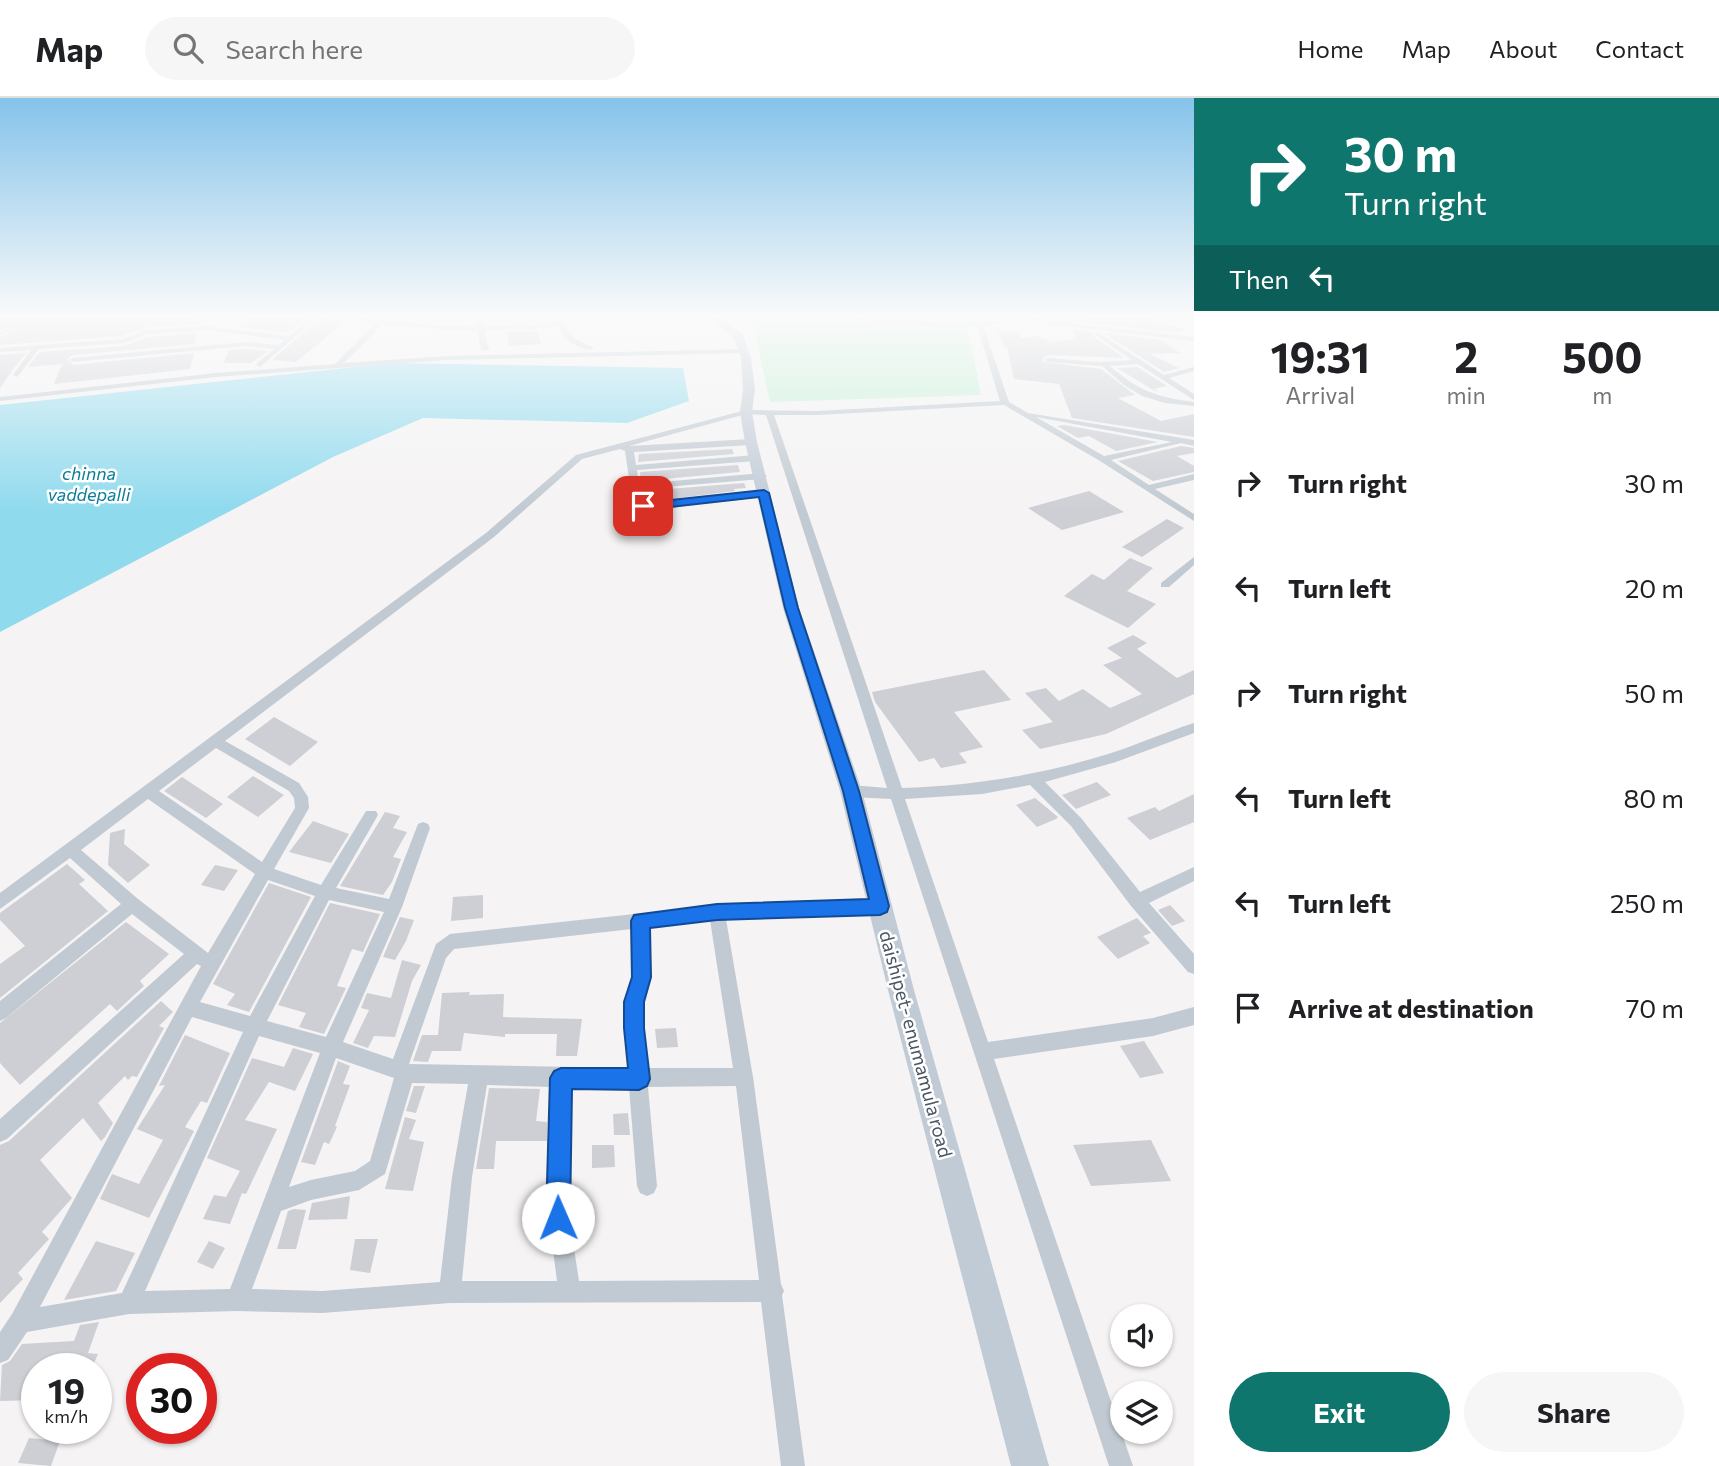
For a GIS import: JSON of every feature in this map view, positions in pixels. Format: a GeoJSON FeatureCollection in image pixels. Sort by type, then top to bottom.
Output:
{"type":"FeatureCollection","features":[{"type":"Feature","properties":{"kind":"street"},"geometry":{"type":"LineString","coordinates":[[0,399],[154,382]]}},
{"type":"Feature","properties":{"kind":"street","name":"daishipet- enumamula road"},"geometry":{"type":"LineString","coordinates":[[751,382],[758,412],[758,467],[791,608],[851,791],[1030,1466]]}},
{"type":"Feature","properties":{"kind":"street"},"geometry":{"type":"LineString","coordinates":[[997,382],[1005,403]]}},
{"type":"Feature","properties":{"kind":"street"},"geometry":{"type":"LineString","coordinates":[[1126,382],[1145,397],[1194,404]]}},
{"type":"Feature","properties":{"kind":"street"},"geometry":{"type":"LineString","coordinates":[[1168,382],[1194,398]]}},
{"type":"Feature","properties":{"kind":"street"},"geometry":{"type":"LineString","coordinates":[[0,902],[72,851],[490,535],[567,464],[579,457],[758,412],[1005,403],[1103,459],[1194,518]]}},
{"type":"Feature","properties":{"kind":"street"},"geometry":{"type":"LineString","coordinates":[[758,412],[899,796],[1121,1466]]}},
{"type":"Feature","properties":{"kind":"street"},"geometry":{"type":"LineString","coordinates":[[1022,412],[1190,442]]}},
{"type":"Feature","properties":{"kind":"street"},"geometry":{"type":"LineString","coordinates":[[1103,459],[1190,442]]}},
{"type":"Feature","properties":{"kind":"street"},"geometry":{"type":"LineString","coordinates":[[624,447],[758,467]]}},
{"type":"Feature","properties":{"kind":"street"},"geometry":{"type":"LineString","coordinates":[[624,447],[637,503],[648,508],[758,467]]}},
{"type":"Feature","properties":{"kind":"street"},"geometry":{"type":"LineString","coordinates":[[630,468],[758,467]]}},
{"type":"Feature","properties":{"kind":"street"},"geometry":{"type":"LineString","coordinates":[[632,487],[758,467]]}},
{"type":"Feature","properties":{"kind":"street"},"geometry":{"type":"LineString","coordinates":[[1147,488],[1194,477]]}},
{"type":"Feature","properties":{"kind":"street"},"geometry":{"type":"LineString","coordinates":[[1166,585],[1194,559]]}},
{"type":"Feature","properties":{"kind":"street"},"geometry":{"type":"LineString","coordinates":[[851,791],[899,796],[952,794],[1032,778],[1116,756],[1194,728]]}},
{"type":"Feature","properties":{"kind":"street"},"geometry":{"type":"LineString","coordinates":[[0,1132],[204,959],[266,873],[297,820],[302,808],[302,797],[293,787],[215,741]]}},
{"type":"Feature","properties":{"kind":"street"},"geometry":{"type":"LineString","coordinates":[[1032,778],[1076,822],[1137,901],[1194,966]]}},
{"type":"Feature","properties":{"kind":"street"},"geometry":{"type":"LineString","coordinates":[[148,791],[266,873],[322,892],[394,907]]}},
{"type":"Feature","properties":{"kind":"street"},"geometry":{"type":"LineString","coordinates":[[128,1303],[256,1026],[322,892],[371,815]]}},
{"type":"Feature","properties":{"kind":"street"},"geometry":{"type":"LineString","coordinates":[[237,1300],[331,1047],[394,907],[423,828]]}},
{"type":"Feature","properties":{"kind":"street"},"geometry":{"type":"LineString","coordinates":[[72,851],[132,904],[204,959]]}},
{"type":"Feature","properties":{"kind":"street"},"geometry":{"type":"LineString","coordinates":[[1137,901],[1194,874]]}},
{"type":"Feature","properties":{"kind":"street"},"geometry":{"type":"LineString","coordinates":[[0,1012],[132,904]]}},
{"type":"Feature","properties":{"kind":"street"},"geometry":{"type":"LineString","coordinates":[[273,1203],[311,1190],[359,1180],[378,1167],[402,1071],[438,958],[442,949],[450,942],[717,912],[880,906]]}},
{"type":"Feature","properties":{"kind":"street"},"geometry":{"type":"LineString","coordinates":[[717,912],[744,1077],[793,1466]]}},
{"type":"Feature","properties":{"kind":"street"},"geometry":{"type":"LineString","coordinates":[[640,921],[642,977],[634,1002],[634,1028],[647,1186]]}},
{"type":"Feature","properties":{"kind":"street"},"geometry":{"type":"LineString","coordinates":[[0,1352],[20,1322],[189,1008],[204,959]]}},
{"type":"Feature","properties":{"kind":"street"},"geometry":{"type":"LineString","coordinates":[[189,1008],[331,1047],[402,1071],[561,1078],[744,1077]]}},
{"type":"Feature","properties":{"kind":"street"},"geometry":{"type":"LineString","coordinates":[[983,1052],[1153,1027],[1194,1016]]}},
{"type":"Feature","properties":{"kind":"street"},"geometry":{"type":"LineString","coordinates":[[450,1292],[462,1177],[479,1074]]}},
{"type":"Feature","properties":{"kind":"street"},"geometry":{"type":"LineString","coordinates":[[561,1078],[557,1202],[569,1291]]}},
{"type":"Feature","properties":{"kind":"street"},"geometry":{"type":"LineString","coordinates":[[20,1322],[128,1303],[237,1300],[322,1302],[450,1292],[773,1291]]}},
{"type":"Feature","properties":{"kind":"green space"},"geometry":{"type":"Polygon","coordinates":[[[766,382],[978,382],[981,395],[770,402],[766,382]]]}},
{"type":"Feature","properties":{"kind":"water","name":"chinna vaddepalli"},"geometry":{"type":"Polygon","coordinates":[[[216,382],[686,382],[689,401],[627,423],[423,418],[333,457],[0,632],[0,405],[216,382]]]}},
{"type":"Feature","properties":{"kind":"building"},"geometry":{"type":"Polygon","coordinates":[[[1040,382],[1118,382],[1135,395],[1118,398],[1161,421],[1194,414],[1194,437],[1072,418],[1059,384],[1040,382]]]}},
{"type":"Feature","properties":{"kind":"building"},"geometry":{"type":"Polygon","coordinates":[[[1140,382],[1160,382],[1167,386],[1154,389],[1158,391],[1155,391],[1140,382]]]}},
{"type":"Feature","properties":{"kind":"building"},"geometry":{"type":"Polygon","coordinates":[[[1057,426],[1158,442],[1116,451],[1089,436],[1078,438],[1057,426]]]}},
{"type":"Feature","properties":{"kind":"building"},"geometry":{"type":"Polygon","coordinates":[[[1181,446],[1194,448],[1194,453],[1177,456],[1194,466],[1194,472],[1153,481],[1118,461],[1181,446]]]}},
{"type":"Feature","properties":{"kind":"building"},"geometry":{"type":"Polygon","coordinates":[[[732,449],[734,454],[638,462],[639,454],[732,449]]]}},
{"type":"Feature","properties":{"kind":"building"},"geometry":{"type":"Polygon","coordinates":[[[738,465],[740,472],[641,481],[640,472],[738,465]]]}},
{"type":"Feature","properties":{"kind":"building"},"geometry":{"type":"Polygon","coordinates":[[[744,483],[746,488],[734,489],[735,491],[654,501],[643,499],[643,491],[744,483]]]}},
{"type":"Feature","properties":{"kind":"building"},"geometry":{"type":"Polygon","coordinates":[[[1089,491],[1124,512],[1062,530],[1028,508],[1089,491]]]}},
{"type":"Feature","properties":{"kind":"building"},"geometry":{"type":"Polygon","coordinates":[[[1167,519],[1184,528],[1142,557],[1122,547],[1167,519]]]}},
{"type":"Feature","properties":{"kind":"building"},"geometry":{"type":"Polygon","coordinates":[[[1130,558],[1153,568],[1127,591],[1156,604],[1128,628],[1064,596],[1092,574],[1104,580],[1130,558]]]}},
{"type":"Feature","properties":{"kind":"building"},"geometry":{"type":"Polygon","coordinates":[[[1133,635],[1147,643],[1137,649],[1177,678],[1194,670],[1194,694],[1106,734],[1040,749],[1022,730],[1053,722],[1025,693],[1046,688],[1059,701],[1083,689],[1110,708],[1142,694],[1103,665],[1122,658],[1107,648],[1133,635]]]}},
{"type":"Feature","properties":{"kind":"building"},"geometry":{"type":"Polygon","coordinates":[[[984,670],[1011,700],[954,712],[983,747],[959,753],[967,763],[941,768],[934,758],[919,762],[875,702],[872,692],[984,670]]]}},
{"type":"Feature","properties":{"kind":"building"},"geometry":{"type":"Polygon","coordinates":[[[274,717],[318,742],[290,766],[245,739],[274,717]]]}},
{"type":"Feature","properties":{"kind":"building"},"geometry":{"type":"Polygon","coordinates":[[[253,776],[284,795],[258,817],[227,797],[253,776]]]}},
{"type":"Feature","properties":{"kind":"building"},"geometry":{"type":"Polygon","coordinates":[[[182,777],[223,804],[206,818],[164,791],[182,777]]]}},
{"type":"Feature","properties":{"kind":"building"},"geometry":{"type":"Polygon","coordinates":[[[1097,782],[1111,795],[1076,809],[1062,795],[1097,782]]]}},
{"type":"Feature","properties":{"kind":"building"},"geometry":{"type":"Polygon","coordinates":[[[1194,794],[1194,822],[1150,840],[1127,818],[1155,807],[1159,811],[1194,794]]]}},
{"type":"Feature","properties":{"kind":"building"},"geometry":{"type":"Polygon","coordinates":[[[1035,798],[1058,817],[1037,827],[1016,805],[1035,798]]]}},
{"type":"Feature","properties":{"kind":"building"},"geometry":{"type":"Polygon","coordinates":[[[385,812],[400,816],[393,828],[407,832],[393,857],[401,859],[392,882],[383,895],[340,886],[385,812]]]}},
{"type":"Feature","properties":{"kind":"building"},"geometry":{"type":"Polygon","coordinates":[[[313,821],[349,834],[331,863],[289,852],[313,821]]]}},
{"type":"Feature","properties":{"kind":"building"},"geometry":{"type":"Polygon","coordinates":[[[125,829],[124,844],[150,865],[128,883],[108,865],[110,833],[125,829]]]}},
{"type":"Feature","properties":{"kind":"building"},"geometry":{"type":"Polygon","coordinates":[[[67,864],[85,880],[79,884],[108,911],[0,998],[0,964],[25,946],[0,920],[0,913],[67,864]]]}},
{"type":"Feature","properties":{"kind":"building"},"geometry":{"type":"Polygon","coordinates":[[[215,865],[238,870],[224,891],[201,885],[215,865]]]}},
{"type":"Feature","properties":{"kind":"building"},"geometry":{"type":"Polygon","coordinates":[[[269,883],[311,897],[249,1012],[227,1005],[235,994],[213,984],[269,883]]]}},
{"type":"Feature","properties":{"kind":"building"},"geometry":{"type":"Polygon","coordinates":[[[483,895],[483,918],[451,921],[453,897],[483,895]]]}},
{"type":"Feature","properties":{"kind":"building"},"geometry":{"type":"Polygon","coordinates":[[[330,903],[380,914],[363,952],[352,949],[337,986],[346,988],[324,1034],[299,1027],[306,1013],[278,1005],[330,903]]]}},
{"type":"Feature","properties":{"kind":"building"},"geometry":{"type":"Polygon","coordinates":[[[1170,905],[1185,921],[1172,926],[1158,910],[1170,905]]]}},
{"type":"Feature","properties":{"kind":"building"},"geometry":{"type":"Polygon","coordinates":[[[400,917],[414,920],[406,941],[395,960],[383,957],[400,917]]]}},
{"type":"Feature","properties":{"kind":"building"},"geometry":{"type":"Polygon","coordinates":[[[1137,918],[1151,933],[1143,936],[1150,943],[1118,959],[1097,937],[1137,918]]]}},
{"type":"Feature","properties":{"kind":"building"},"geometry":{"type":"Polygon","coordinates":[[[126,922],[169,954],[140,981],[144,986],[117,1011],[110,1004],[20,1085],[0,1063],[0,1023],[126,922]]]}},
{"type":"Feature","properties":{"kind":"building"},"geometry":{"type":"Polygon","coordinates":[[[402,960],[421,965],[412,981],[395,1037],[374,1036],[368,1048],[353,1043],[369,1010],[361,1008],[367,993],[391,998],[402,960]]]}},
{"type":"Feature","properties":{"kind":"building"},"geometry":{"type":"Polygon","coordinates":[[[470,992],[469,995],[504,994],[503,1017],[582,1019],[577,1056],[556,1056],[557,1034],[505,1034],[505,1037],[464,1033],[461,1051],[432,1051],[428,1062],[413,1061],[422,1035],[438,1035],[442,993],[470,992]]]}},
{"type":"Feature","properties":{"kind":"building"},"geometry":{"type":"Polygon","coordinates":[[[161,1001],[173,1012],[159,1026],[164,1028],[137,1077],[132,1076],[128,1080],[125,1076],[98,1103],[113,1123],[105,1137],[101,1141],[83,1118],[40,1160],[72,1198],[42,1232],[49,1239],[18,1273],[23,1279],[0,1303],[0,1145],[9,1141],[161,1001]]]}},
{"type":"Feature","properties":{"kind":"building"},"geometry":{"type":"Polygon","coordinates":[[[676,1028],[678,1047],[657,1048],[655,1029],[676,1028]]]}},
{"type":"Feature","properties":{"kind":"building"},"geometry":{"type":"Polygon","coordinates":[[[185,1035],[230,1053],[207,1103],[201,1101],[185,1127],[194,1131],[149,1218],[100,1199],[112,1174],[139,1184],[163,1140],[137,1129],[165,1085],[159,1086],[185,1035]]]}},
{"type":"Feature","properties":{"kind":"building"},"geometry":{"type":"Polygon","coordinates":[[[1144,1041],[1164,1073],[1140,1078],[1120,1046],[1144,1041]]]}},
{"type":"Feature","properties":{"kind":"building"},"geometry":{"type":"Polygon","coordinates":[[[293,1048],[313,1054],[295,1091],[269,1082],[245,1120],[277,1129],[246,1194],[242,1193],[230,1224],[203,1219],[214,1195],[226,1197],[240,1171],[207,1158],[252,1058],[284,1067],[293,1048]]]}},
{"type":"Feature","properties":{"kind":"building"},"geometry":{"type":"Polygon","coordinates":[[[338,1061],[350,1066],[343,1084],[350,1085],[335,1126],[337,1127],[329,1144],[324,1142],[315,1165],[301,1162],[338,1061]]]}},
{"type":"Feature","properties":{"kind":"building"},"geometry":{"type":"Polygon","coordinates":[[[414,1086],[425,1086],[416,1113],[406,1111],[414,1086]]]}},
{"type":"Feature","properties":{"kind":"building"},"geometry":{"type":"Polygon","coordinates":[[[489,1088],[540,1089],[536,1121],[547,1122],[547,1141],[496,1141],[494,1169],[476,1169],[489,1088]]]}},
{"type":"Feature","properties":{"kind":"building"},"geometry":{"type":"Polygon","coordinates":[[[628,1113],[630,1135],[614,1135],[613,1114],[628,1113]]]}},
{"type":"Feature","properties":{"kind":"building"},"geometry":{"type":"Polygon","coordinates":[[[405,1117],[416,1120],[409,1139],[424,1142],[413,1191],[385,1189],[405,1117]]]}},
{"type":"Feature","properties":{"kind":"building"},"geometry":{"type":"Polygon","coordinates":[[[1151,1140],[1171,1181],[1091,1186],[1073,1145],[1151,1140]]]}},
{"type":"Feature","properties":{"kind":"building"},"geometry":{"type":"Polygon","coordinates":[[[592,1145],[614,1145],[615,1167],[592,1168],[592,1145]]]}},
{"type":"Feature","properties":{"kind":"building"},"geometry":{"type":"Polygon","coordinates":[[[350,1196],[347,1219],[308,1220],[312,1203],[350,1196]]]}},
{"type":"Feature","properties":{"kind":"building"},"geometry":{"type":"Polygon","coordinates":[[[306,1210],[296,1249],[277,1249],[288,1211],[306,1210]]]}},
{"type":"Feature","properties":{"kind":"building"},"geometry":{"type":"Polygon","coordinates":[[[355,1239],[378,1239],[370,1273],[350,1270],[355,1239]]]}},
{"type":"Feature","properties":{"kind":"building"},"geometry":{"type":"Polygon","coordinates":[[[96,1241],[135,1253],[116,1291],[64,1300],[96,1241]]]}},
{"type":"Feature","properties":{"kind":"building"},"geometry":{"type":"Polygon","coordinates":[[[209,1241],[225,1248],[213,1269],[197,1262],[209,1241]]]}},
{"type":"Feature","properties":{"kind":"building"},"geometry":{"type":"Polygon","coordinates":[[[99,1322],[88,1353],[21,1353],[21,1400],[0,1401],[2,1365],[10,1361],[22,1344],[74,1341],[80,1325],[99,1322]]]}},
{"type":"Feature","properties":{"kind":"building"},"geometry":{"type":"Polygon","coordinates":[[[26,1444],[59,1444],[51,1466],[18,1463],[26,1444]]]}},
{"type":"Feature","properties":{"kind":"route"},"geometry":{"type":"LineString","coordinates":[[558,1218],[561,1078],[639,1079],[634,1002],[642,977],[640,921],[717,912],[880,906],[851,791],[791,608],[764,493],[648,508],[643,506]]}}]}
